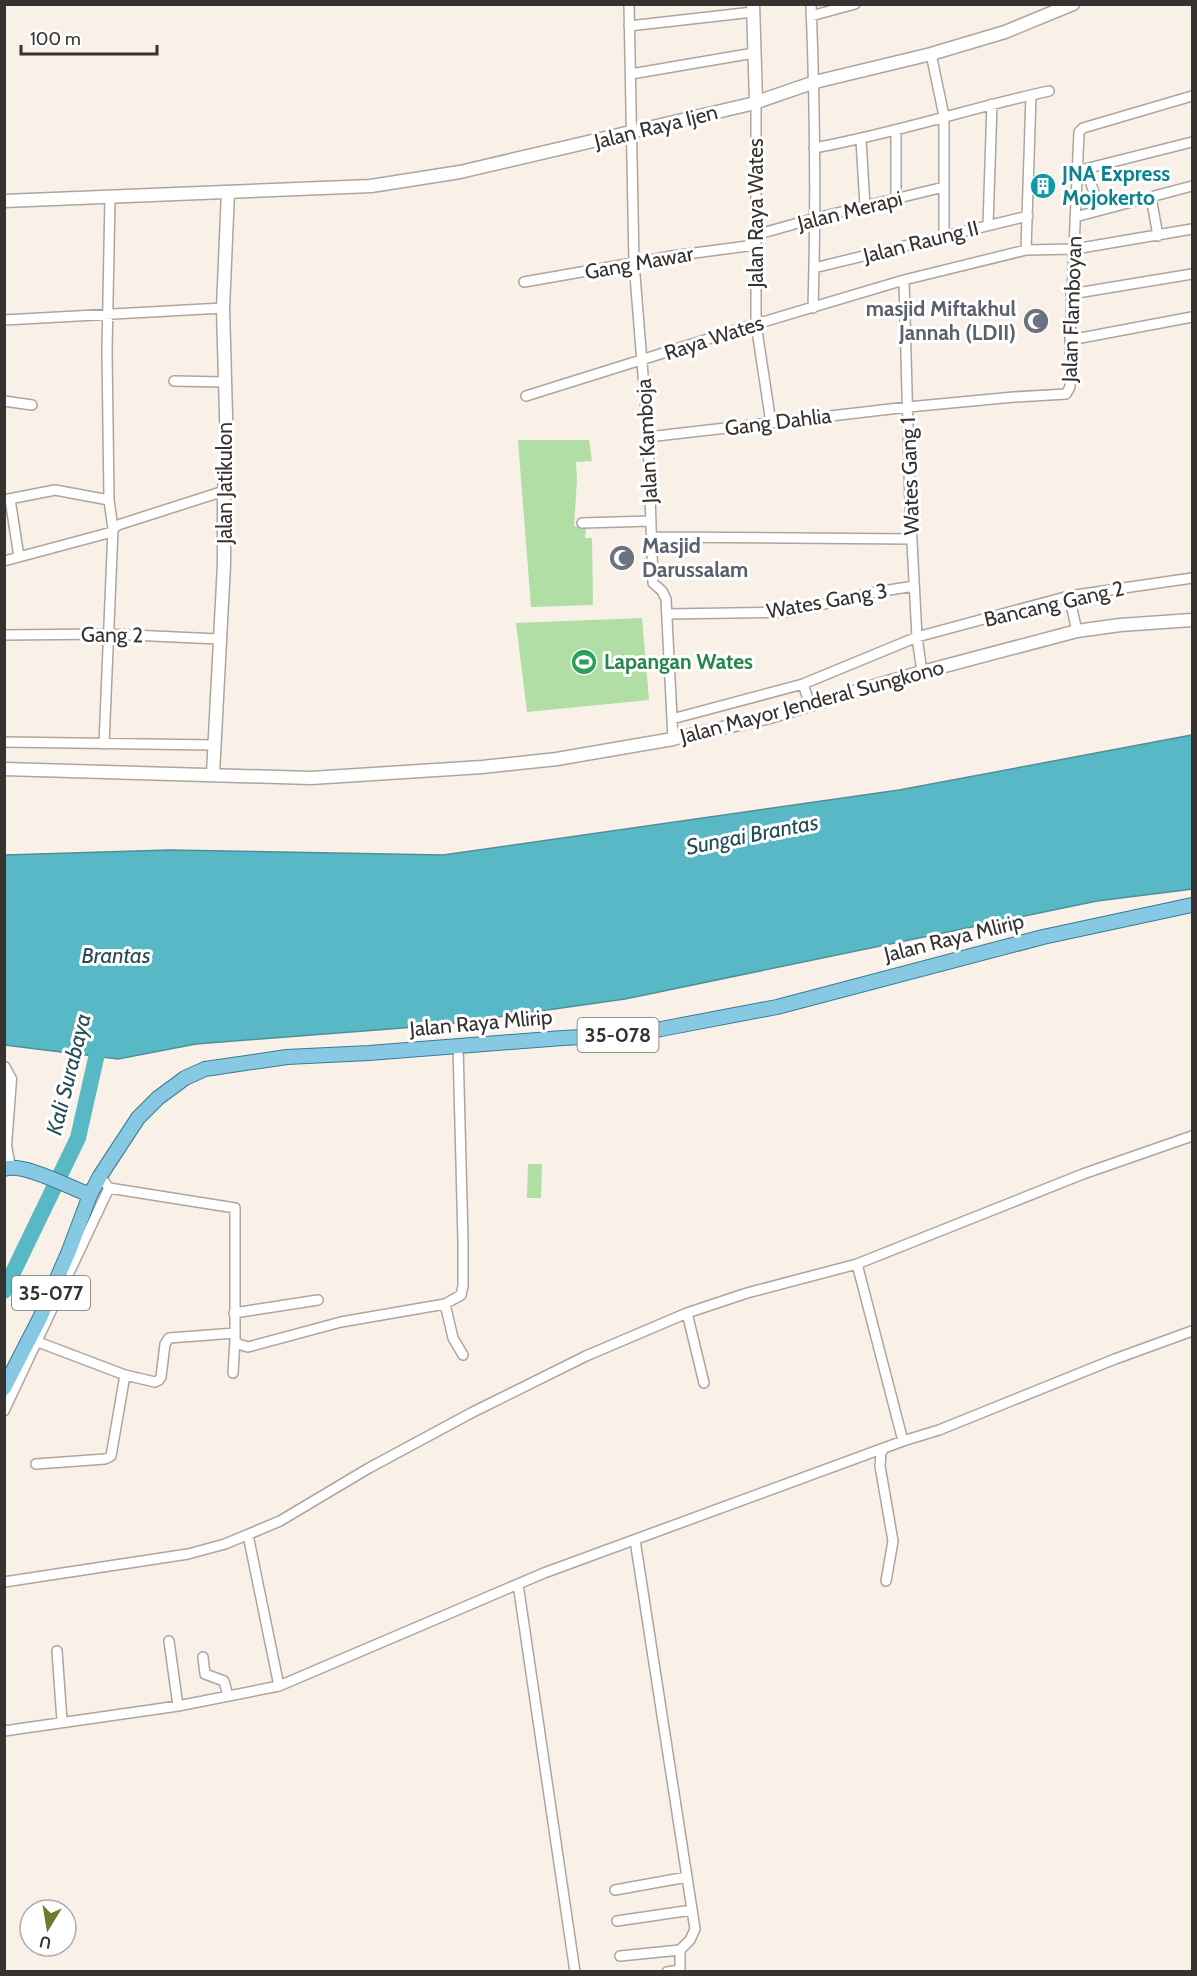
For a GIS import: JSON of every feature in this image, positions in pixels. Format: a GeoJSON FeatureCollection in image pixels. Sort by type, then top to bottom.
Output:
{"type":"FeatureCollection","features":[{"type":"Feature","properties":{"kind":"main road","name":"Jalan Raya Ijen"},"geometry":{"type":"LineString","coordinates":[[4,201],[386,184],[460,172],[756,102],[814,82],[931,54],[1005,32],[1056,8],[1073,4]]}},
{"type":"Feature","properties":{"kind":"main road"},"geometry":{"type":"LineString","coordinates":[[753,8],[756,102]]}},
{"type":"Feature","properties":{"kind":"main road","name":"Jalan Jatikulon"},"geometry":{"type":"LineString","coordinates":[[213,774],[224,564],[224,491],[227,451],[223,308],[228,192]]}},
{"type":"Feature","properties":{"kind":"main road","name":"Jalan Mayor Jenderal Sungkono"},"geometry":{"type":"LineString","coordinates":[[4,769],[311,778],[482,767],[557,759],[673,739],[766,718],[922,672],[1077,631],[1120,625],[1192,620]]}},
{"type":"Feature","properties":{"kind":"main road","name":"Jalan Raya Mlirip"},"geometry":{"type":"LineString","coordinates":[[90,1195],[138,1118],[176,1084],[206,1069],[287,1057],[623,1035],[777,1007],[1043,937],[1192,905]]}},
{"type":"Feature","properties":{"kind":"main road"},"geometry":{"type":"LineString","coordinates":[[4,1068],[10,1079],[4,1146],[7,1168],[24,1169],[90,1195]]}},
{"type":"Feature","properties":{"kind":"main road","name":"35-077"},"geometry":{"type":"LineString","coordinates":[[4,1388],[40,1318],[90,1195]]}},
{"type":"Feature","properties":{"kind":"street","name":"Jalan Kamboja"},"geometry":{"type":"LineString","coordinates":[[628,4],[633,132],[634,263],[648,437],[653,583],[662,591],[666,600],[673,739]]}},
{"type":"Feature","properties":{"kind":"street"},"geometry":{"type":"LineString","coordinates":[[811,4],[816,218],[813,308]]}},
{"type":"Feature","properties":{"kind":"street"},"geometry":{"type":"LineString","coordinates":[[811,16],[855,4]]}},
{"type":"Feature","properties":{"kind":"street"},"geometry":{"type":"LineString","coordinates":[[629,26],[753,8]]}},
{"type":"Feature","properties":{"kind":"street"},"geometry":{"type":"LineString","coordinates":[[631,74],[754,52]]}},
{"type":"Feature","properties":{"kind":"street"},"geometry":{"type":"LineString","coordinates":[[931,54],[944,116],[944,237]]}},
{"type":"Feature","properties":{"kind":"street"},"geometry":{"type":"LineString","coordinates":[[814,148],[861,140],[944,116],[1049,91]]}},
{"type":"Feature","properties":{"kind":"street"},"geometry":{"type":"LineString","coordinates":[[1026,250],[1031,95]]}},
{"type":"Feature","properties":{"kind":"street","name":"Jalan Flamboyan"},"geometry":{"type":"LineString","coordinates":[[908,407],[1066,394],[1070,387],[1075,217],[1082,170],[1078,134],[1083,128],[1192,96]]}},
{"type":"Feature","properties":{"kind":"street","name":"Jalan Raya Wates"},"geometry":{"type":"LineString","coordinates":[[756,102],[756,324],[771,423]]}},
{"type":"Feature","properties":{"kind":"street"},"geometry":{"type":"LineString","coordinates":[[988,225],[992,105]]}},
{"type":"Feature","properties":{"kind":"street"},"geometry":{"type":"LineString","coordinates":[[896,130],[896,199]]}},
{"type":"Feature","properties":{"kind":"street"},"geometry":{"type":"LineString","coordinates":[[861,140],[865,206]]}},
{"type":"Feature","properties":{"kind":"street"},"geometry":{"type":"LineString","coordinates":[[1100,210],[1082,170],[1192,142]]}},
{"type":"Feature","properties":{"kind":"street"},"geometry":{"type":"LineString","coordinates":[[1075,217],[1192,186]]}},
{"type":"Feature","properties":{"kind":"street","name":"Jalan Merapi"},"geometry":{"type":"LineString","coordinates":[[755,240],[816,218],[944,187]]}},
{"type":"Feature","properties":{"kind":"street"},"geometry":{"type":"LineString","coordinates":[[104,744],[112,530],[109,500],[110,197]]}},
{"type":"Feature","properties":{"kind":"street"},"geometry":{"type":"LineString","coordinates":[[1151,197],[1158,236]]}},
{"type":"Feature","properties":{"kind":"street","name":"Jalan Raung II"},"geometry":{"type":"LineString","coordinates":[[814,268],[1028,216]]}},
{"type":"Feature","properties":{"kind":"street","name":"Raya Wates"},"geometry":{"type":"LineString","coordinates":[[526,396],[904,280],[1026,250],[1075,249],[1192,229]]}},
{"type":"Feature","properties":{"kind":"street","name":"Gang Mawar"},"geometry":{"type":"LineString","coordinates":[[524,282],[755,240]]}},
{"type":"Feature","properties":{"kind":"street"},"geometry":{"type":"LineString","coordinates":[[1071,294],[1192,274]]}},
{"type":"Feature","properties":{"kind":"street","name":"Wates Gang 1"},"geometry":{"type":"LineString","coordinates":[[904,280],[914,586],[922,672]]}},
{"type":"Feature","properties":{"kind":"street"},"geometry":{"type":"LineString","coordinates":[[4,320],[223,308]]}},
{"type":"Feature","properties":{"kind":"street"},"geometry":{"type":"LineString","coordinates":[[1070,340],[1192,317]]}},
{"type":"Feature","properties":{"kind":"street"},"geometry":{"type":"LineString","coordinates":[[174,381],[224,382]]}},
{"type":"Feature","properties":{"kind":"street"},"geometry":{"type":"LineString","coordinates":[[4,401],[32,405]]}},
{"type":"Feature","properties":{"kind":"street","name":"Gang Dahlia"},"geometry":{"type":"LineString","coordinates":[[648,437],[908,407]]}},
{"type":"Feature","properties":{"kind":"street"},"geometry":{"type":"LineString","coordinates":[[19,557],[7,500],[55,490],[109,500]]}},
{"type":"Feature","properties":{"kind":"street"},"geometry":{"type":"LineString","coordinates":[[4,561],[112,530],[118,525],[224,491]]}},
{"type":"Feature","properties":{"kind":"street"},"geometry":{"type":"LineString","coordinates":[[582,523],[651,521]]}},
{"type":"Feature","properties":{"kind":"street"},"geometry":{"type":"LineString","coordinates":[[652,537],[912,539]]}},
{"type":"Feature","properties":{"kind":"street","name":"Bancang Gang 2"},"geometry":{"type":"LineString","coordinates":[[672,719],[803,684],[917,637],[1069,596],[1192,578]]}},
{"type":"Feature","properties":{"kind":"street","name":"Wates Gang 3"},"geometry":{"type":"LineString","coordinates":[[667,614],[790,612],[871,593],[914,586]]}},
{"type":"Feature","properties":{"kind":"street"},"geometry":{"type":"LineString","coordinates":[[1069,596],[1077,631]]}},
{"type":"Feature","properties":{"kind":"street","name":"Gang 2"},"geometry":{"type":"LineString","coordinates":[[4,635],[109,634],[219,639]]}},
{"type":"Feature","properties":{"kind":"street"},"geometry":{"type":"LineString","coordinates":[[803,684],[810,705]]}},
{"type":"Feature","properties":{"kind":"street"},"geometry":{"type":"LineString","coordinates":[[4,742],[214,745]]}},
{"type":"Feature","properties":{"kind":"street"},"geometry":{"type":"LineString","coordinates":[[235,1336],[238,1344],[248,1347],[341,1322],[445,1304],[459,1298],[463,1286],[458,1046]]}},
{"type":"Feature","properties":{"kind":"street"},"geometry":{"type":"LineString","coordinates":[[4,1582],[188,1554],[248,1535],[280,1521],[369,1468],[473,1412],[586,1356],[687,1313],[761,1288],[857,1264],[1083,1174],[1192,1136]]}},
{"type":"Feature","properties":{"kind":"street"},"geometry":{"type":"LineString","coordinates":[[100,1176],[109,1188],[234,1207],[233,1373]]}},
{"type":"Feature","properties":{"kind":"street"},"geometry":{"type":"LineString","coordinates":[[4,1411],[109,1188]]}},
{"type":"Feature","properties":{"kind":"street"},"geometry":{"type":"LineString","coordinates":[[857,1264],[903,1441]]}},
{"type":"Feature","properties":{"kind":"street"},"geometry":{"type":"LineString","coordinates":[[234,1313],[318,1300]]}},
{"type":"Feature","properties":{"kind":"street"},"geometry":{"type":"LineString","coordinates":[[445,1304],[453,1338],[463,1355]]}},
{"type":"Feature","properties":{"kind":"street"},"geometry":{"type":"LineString","coordinates":[[687,1313],[704,1383]]}},
{"type":"Feature","properties":{"kind":"street"},"geometry":{"type":"LineString","coordinates":[[4,1731],[178,1706],[279,1686],[518,1584],[903,1441],[939,1430],[1115,1359],[1192,1331]]}},
{"type":"Feature","properties":{"kind":"street"},"geometry":{"type":"LineString","coordinates":[[38,1342],[125,1375],[155,1382],[159,1380],[165,1344],[172,1337],[235,1336]]}},
{"type":"Feature","properties":{"kind":"street"},"geometry":{"type":"LineString","coordinates":[[36,1464],[105,1459],[111,1456],[125,1375]]}},
{"type":"Feature","properties":{"kind":"street"},"geometry":{"type":"LineString","coordinates":[[884,1448],[880,1466],[893,1541],[885,1581]]}},
{"type":"Feature","properties":{"kind":"street"},"geometry":{"type":"LineString","coordinates":[[248,1535],[279,1686]]}},
{"type":"Feature","properties":{"kind":"street"},"geometry":{"type":"LineString","coordinates":[[620,1956],[680,1950],[694,1935],[695,1929],[635,1540]]}},
{"type":"Feature","properties":{"kind":"street"},"geometry":{"type":"LineString","coordinates":[[518,1584],[575,1971]]}},
{"type":"Feature","properties":{"kind":"street"},"geometry":{"type":"LineString","coordinates":[[169,1641],[178,1706]]}},
{"type":"Feature","properties":{"kind":"street"},"geometry":{"type":"LineString","coordinates":[[57,1650],[62,1721]]}},
{"type":"Feature","properties":{"kind":"street"},"geometry":{"type":"LineString","coordinates":[[203,1657],[205,1674],[225,1681],[228,1696]]}},
{"type":"Feature","properties":{"kind":"street"},"geometry":{"type":"LineString","coordinates":[[615,1890],[687,1877]]}},
{"type":"Feature","properties":{"kind":"street"},"geometry":{"type":"LineString","coordinates":[[617,1922],[692,1910]]}},
{"type":"Feature","properties":{"kind":"street"},"geometry":{"type":"LineString","coordinates":[[667,1971],[680,1971],[680,1950]]}},
{"type":"Feature","properties":{"kind":"green space"},"geometry":{"type":"Polygon","coordinates":[[[518,440],[589,440],[592,461],[576,462],[574,526],[586,529],[585,538],[592,538],[593,605],[531,607],[518,440]]]}},
{"type":"Feature","properties":{"kind":"green space","name":"Lapangan Wates"},"geometry":{"type":"Polygon","coordinates":[[[642,618],[649,700],[527,712],[516,623],[642,618]]]}},
{"type":"Feature","properties":{"kind":"green space"},"geometry":{"type":"Polygon","coordinates":[[[528,1164],[542,1164],[541,1198],[527,1198],[528,1164]]]}},
{"type":"Feature","properties":{"kind":"water","name":"Brantas"},"geometry":{"type":"Polygon","coordinates":[[[1192,735],[1192,889],[1097,901],[625,999],[441,1025],[196,1044],[118,1059],[5,1045],[5,855],[169,850],[443,855],[899,790],[1192,735]]]}},
{"type":"Feature","properties":{"kind":"waterway","name":"Kali Surabaya"},"geometry":{"type":"LineString","coordinates":[[4,1291],[78,1138],[101,1036]]}},
{"type":"Feature","properties":{"kind":"place","name":"JNA Express Mojokerto"},"geometry":{"type":"Point","coordinates":[1043,186]}},
{"type":"Feature","properties":{"kind":"place","name":"masjid Miftakhul Jannah (LDII)"},"geometry":{"type":"Point","coordinates":[1036,321]}},
{"type":"Feature","properties":{"kind":"place","name":"Masjid Darussalam"},"geometry":{"type":"Point","coordinates":[622,558]}},
{"type":"Feature","properties":{"kind":"place","name":"Lapangan Wates"},"geometry":{"type":"Point","coordinates":[584,662]}},
{"type":"Feature","properties":{"kind":"water label","name":"Sungai Brantas"},"geometry":{"type":"Point","coordinates":[752,834]}}]}
